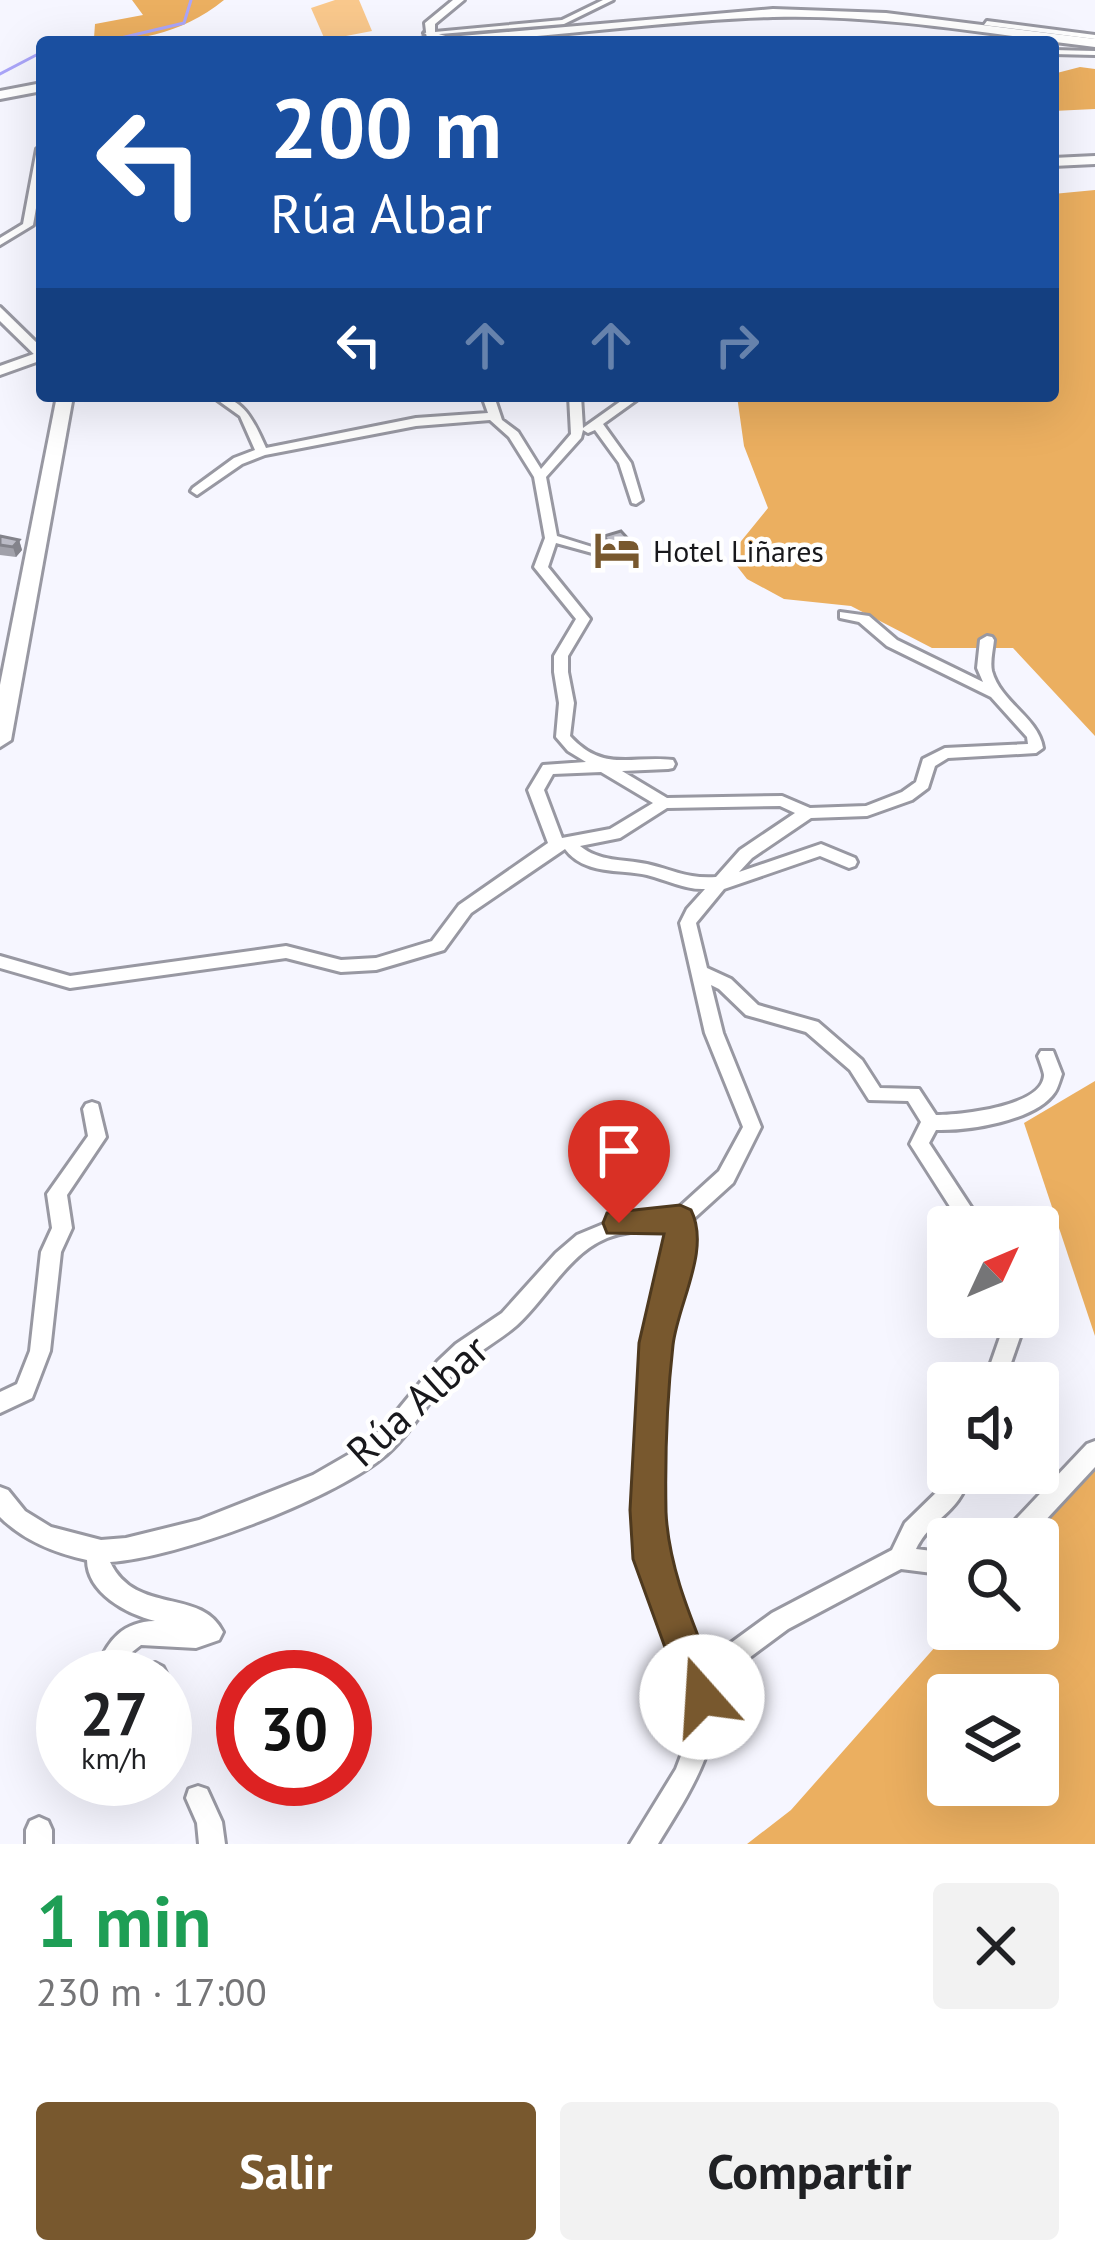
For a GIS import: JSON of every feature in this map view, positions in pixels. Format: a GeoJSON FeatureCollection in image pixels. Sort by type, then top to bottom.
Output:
{"type":"FeatureCollection","features":[{"type":"Feature","properties":{"kind":"highway"},"geometry":{"type":"LineString","coordinates":[[498,36],[690,16],[792,13],[1058,36]]}},
{"type":"Feature","properties":{"kind":"highway"},"geometry":{"type":"LineString","coordinates":[[1059,36],[1095,40]]}},
{"type":"Feature","properties":{"kind":"highway"},"geometry":{"type":"LineString","coordinates":[[0,95],[36,88]]}},
{"type":"Feature","properties":{"kind":"main road"},"geometry":{"type":"LineString","coordinates":[[0,312],[36,350]]}},
{"type":"Feature","properties":{"kind":"main road"},"geometry":{"type":"LineString","coordinates":[[0,740],[11,631],[64,402]]}},
{"type":"Feature","properties":{"kind":"street"},"geometry":{"type":"LineString","coordinates":[[427,36],[430,23],[459,0]]}},
{"type":"Feature","properties":{"kind":"street"},"geometry":{"type":"LineString","coordinates":[[436,36],[564,22],[609,0]]}},
{"type":"Feature","properties":{"kind":"street"},"geometry":{"type":"LineString","coordinates":[[987,23],[1095,40]]}},
{"type":"Feature","properties":{"kind":"street"},"geometry":{"type":"LineString","coordinates":[[1059,52],[1095,53]]}},
{"type":"Feature","properties":{"kind":"street"},"geometry":{"type":"LineString","coordinates":[[1059,162],[1095,160]]}},
{"type":"Feature","properties":{"kind":"street"},"geometry":{"type":"LineString","coordinates":[[0,242],[28,225],[36,181]]}},
{"type":"Feature","properties":{"kind":"street"},"geometry":{"type":"LineString","coordinates":[[0,371],[36,358]]}},
{"type":"Feature","properties":{"kind":"street"},"geometry":{"type":"LineString","coordinates":[[227,402],[245,414],[262,452]]}},
{"type":"Feature","properties":{"kind":"street"},"geometry":{"type":"LineString","coordinates":[[490,402],[494,416],[514,436],[540,477],[551,538],[542,567],[584,619],[566,640],[557,669],[566,700],[563,736],[664,803]]}},
{"type":"Feature","properties":{"kind":"street"},"geometry":{"type":"LineString","coordinates":[[575,402],[578,435]]}},
{"type":"Feature","properties":{"kind":"street"},"geometry":{"type":"LineString","coordinates":[[540,477],[578,435],[628,402]]}},
{"type":"Feature","properties":{"kind":"street"},"geometry":{"type":"LineString","coordinates":[[196,491],[238,461],[262,452],[416,422],[494,416]]}},
{"type":"Feature","properties":{"kind":"street"},"geometry":{"type":"LineString","coordinates":[[597,424],[625,463],[635,500]]}},
{"type":"Feature","properties":{"kind":"street"},"geometry":{"type":"LineString","coordinates":[[551,538],[596,550]]}},
{"type":"Feature","properties":{"kind":"street"},"geometry":{"type":"LineString","coordinates":[[845,615],[865,619],[892,643],[996,694]]}},
{"type":"Feature","properties":{"kind":"street"},"geometry":{"type":"LineString","coordinates":[[0,962],[70,982],[286,952],[341,966],[376,964],[438,946],[465,909],[563,844],[614,834],[664,803],[782,801],[808,813],[867,811],[907,796],[922,784],[928,763],[945,753],[1036,748],[1034,736],[996,694],[984,668],[987,640]]}},
{"type":"Feature","properties":{"kind":"street"},"geometry":{"type":"LineString","coordinates":[[668,764],[548,769],[536,790],[563,844],[603,866],[645,869],[694,884],[720,884],[821,850],[849,862]]}},
{"type":"Feature","properties":{"kind":"street"},"geometry":{"type":"LineString","coordinates":[[643,1844],[685,1777],[699,1740],[700,1680],[661,1588],[648,1510],[656,1343],[680,1250],[680,1219],[727,1177],[752,1127],[714,1033],[688,923],[746,854],[808,813]]}},
{"type":"Feature","properties":{"kind":"street"},"geometry":{"type":"LineString","coordinates":[[703,974],[725,984],[752,1010],[812,1027],[856,1065],[875,1095],[913,1094],[931,1122]]}},
{"type":"Feature","properties":{"kind":"street"},"geometry":{"type":"LineString","coordinates":[[931,1122],[956,1125],[1042,1098],[1055,1082],[1056,1069],[1048,1056]]}},
{"type":"Feature","properties":{"kind":"street"},"geometry":{"type":"LineString","coordinates":[[0,1403],[25,1390],[35,1368],[51,1252],[62,1228],[57,1194],[97,1138],[92,1109]]}},
{"type":"Feature","properties":{"kind":"street"},"geometry":{"type":"LineString","coordinates":[[931,1122],[919,1144],[960,1206]]}},
{"type":"Feature","properties":{"kind":"street","name":"Rúa Albar"},"geometry":{"type":"LineString","coordinates":[[3,1508],[35,1531],[101,1551],[162,1542],[344,1469],[400,1427],[456,1357],[510,1319],[556,1263],[589,1238],[619,1223],[680,1219]]}},
{"type":"Feature","properties":{"kind":"street"},"geometry":{"type":"LineString","coordinates":[[1033,1518],[1095,1451]]}},
{"type":"Feature","properties":{"kind":"street"},"geometry":{"type":"LineString","coordinates":[[900,1558],[913,1531],[951,1494]]}},
{"type":"Feature","properties":{"kind":"street"},"geometry":{"type":"LineString","coordinates":[[101,1551],[97,1567],[114,1593],[132,1606],[183,1617],[211,1632],[138,1632],[122,1640],[117,1650]]}},
{"type":"Feature","properties":{"kind":"street"},"geometry":{"type":"LineString","coordinates":[[700,1680],[780,1622],[900,1558],[927,1561]]}},
{"type":"Feature","properties":{"kind":"street"},"geometry":{"type":"LineString","coordinates":[[198,1798],[212,1844]]}},
{"type":"Feature","properties":{"kind":"shaded area"},"geometry":{"type":"Polygon","coordinates":[[[132,0],[224,0],[190,22],[155,34],[94,36],[95,24],[143,15],[132,0]]]}},
{"type":"Feature","properties":{"kind":"shaded area"},"geometry":{"type":"Polygon","coordinates":[[[335,0],[359,0],[372,31],[323,36],[311,8],[335,0]]]}},
{"type":"Feature","properties":{"kind":"shaded area"},"geometry":{"type":"Polygon","coordinates":[[[1095,69],[1095,109],[1059,111],[1059,72],[1095,69]]]}},
{"type":"Feature","properties":{"kind":"shaded area"},"geometry":{"type":"Polygon","coordinates":[[[1095,190],[1095,736],[1013,648],[932,648],[851,606],[784,599],[747,579],[729,556],[768,508],[744,446],[738,402],[1059,402],[1059,193],[1095,190]]]}},
{"type":"Feature","properties":{"kind":"shaded area"},"geometry":{"type":"Polygon","coordinates":[[[1095,1081],[1095,1336],[1059,1228],[1059,1206],[1052,1206],[1024,1123],[1095,1081]]]}},
{"type":"Feature","properties":{"kind":"shaded area"},"geometry":{"type":"Polygon","coordinates":[[[1095,1466],[1095,1844],[747,1844],[791,1810],[932,1650],[1059,1650],[1059,1518],[1049,1518],[1095,1466]]]}},
{"type":"Feature","properties":{"kind":"building"},"geometry":{"type":"Polygon","coordinates":[[[621,531],[632,543],[612,548],[604,536],[621,531]]]}},
{"type":"Feature","properties":{"kind":"building"},"geometry":{"type":"Polygon","coordinates":[[[0,536],[19,540],[13,547],[0,545],[0,536]]]}},
{"type":"Feature","properties":{"kind":"waterway"},"geometry":{"type":"LineString","coordinates":[[129,36],[184,23],[191,0]]}},
{"type":"Feature","properties":{"kind":"waterway"},"geometry":{"type":"LineString","coordinates":[[0,74],[36,55]]}},
{"type":"Feature","properties":{"kind":"place","name":"Hotel Liñares"},"geometry":{"type":"Point","coordinates":[617,550]}},
{"type":"Feature","properties":{"kind":"route"},"geometry":{"type":"LineString","coordinates":[[619,1223],[680,1219],[680,1250],[656,1343],[656,1424],[648,1510],[652,1559],[700,1680],[702,1697]]}}]}
